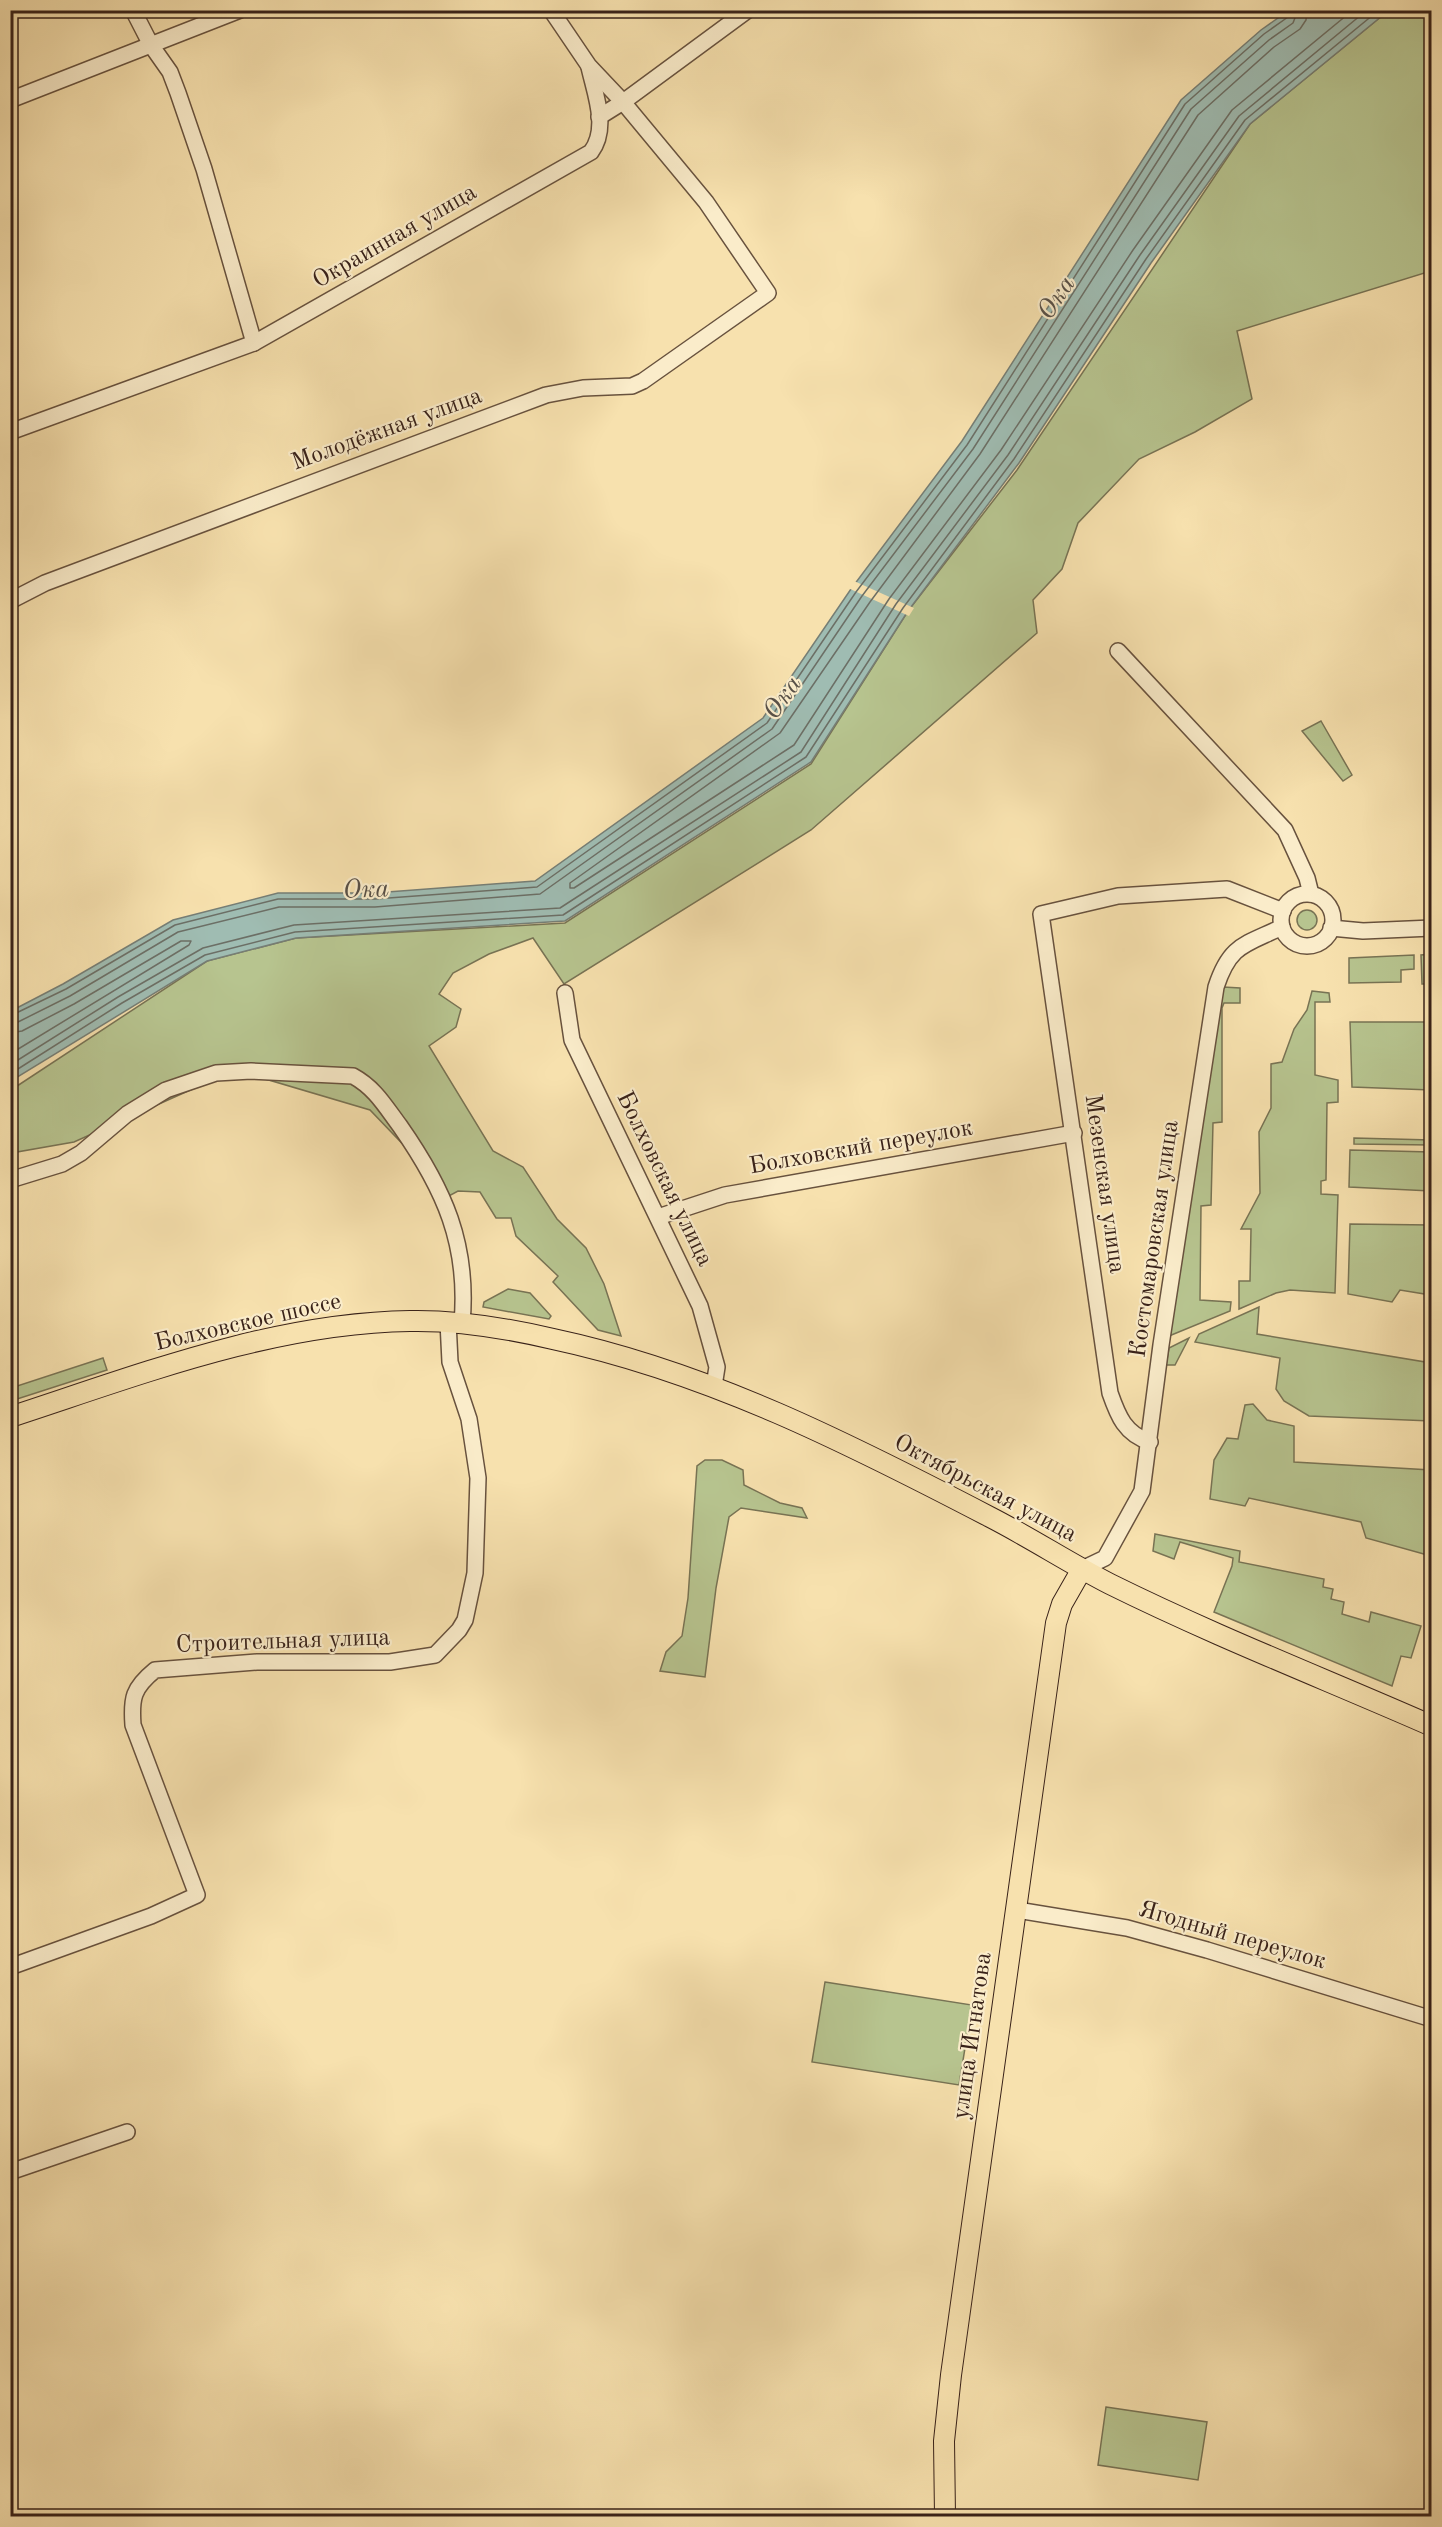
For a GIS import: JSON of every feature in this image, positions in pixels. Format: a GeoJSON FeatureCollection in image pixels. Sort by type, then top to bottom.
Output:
{"type":"FeatureCollection","features":[{"type":"Feature","properties":{"kind":"main road","name":"Болховское шоссе"},"geometry":{"type":"LineString","coordinates":[[10,1418],[170,1366],[327,1327],[388,1321],[455,1322],[504,1328]]}},
{"type":"Feature","properties":{"kind":"main road","name":"Октябрьская улица"},"geometry":{"type":"LineString","coordinates":[[504,1328],[623,1354],[748,1400],[907,1475],[1137,1596],[1431,1726]]}},
{"type":"Feature","properties":{"kind":"main road","name":"улица Игнатова"},"geometry":{"type":"LineString","coordinates":[[945,2517],[944,2441],[951,2375],[1056,1623],[1062,1604],[1082,1569]]}},
{"type":"Feature","properties":{"kind":"street"},"geometry":{"type":"LineString","coordinates":[[133,10],[151,45],[170,72],[204,169],[254,343]]}},
{"type":"Feature","properties":{"kind":"street"},"geometry":{"type":"LineString","coordinates":[[10,100],[240,10]]}},
{"type":"Feature","properties":{"kind":"street"},"geometry":{"type":"LineString","coordinates":[[551,10],[589,66],[623,102]]}},
{"type":"Feature","properties":{"kind":"street"},"geometry":{"type":"LineString","coordinates":[[599,117],[623,102],[748,10]]}},
{"type":"Feature","properties":{"kind":"street","name":"Окраинная улица"},"geometry":{"type":"LineString","coordinates":[[10,432],[254,343],[591,152],[598,142],[601,131],[589,66]]}},
{"type":"Feature","properties":{"kind":"street","name":"Молодёжная улица"},"geometry":{"type":"LineString","coordinates":[[10,601],[56,579],[546,395],[582,388],[632,386],[643,381],[768,293],[706,202],[623,102]]}},
{"type":"Feature","properties":{"kind":"street"},"geometry":{"type":"LineString","coordinates":[[1118,651],[1284,830],[1307,878],[1311,894]]}},
{"type":"Feature","properties":{"kind":"street","name":"Мезенская улица"},"geometry":{"type":"LineString","coordinates":[[1150,1442],[1137,1438],[1124,1427],[1110,1393],[1041,914],[1118,896],[1227,889],[1283,911]]}},
{"type":"Feature","properties":{"kind":"street"},"geometry":{"type":"LineString","coordinates":[[1311,894],[1329,907],[1333,921],[1331,928],[1320,942],[1303,945],[1289,939],[1282,927],[1283,911],[1294,898],[1311,894]]}},
{"type":"Feature","properties":{"kind":"street","name":"Костомаровская улица"},"geometry":{"type":"LineString","coordinates":[[1082,1569],[1105,1558],[1142,1491],[1161,1345],[1216,987],[1221,972],[1237,948],[1282,927]]}},
{"type":"Feature","properties":{"kind":"street"},"geometry":{"type":"LineString","coordinates":[[1331,928],[1363,931],[1431,928]]}},
{"type":"Feature","properties":{"kind":"street","name":"Болховская улица"},"geometry":{"type":"LineString","coordinates":[[565,993],[572,1040],[700,1306],[717,1367],[714,1386]]}},
{"type":"Feature","properties":{"kind":"street"},"geometry":{"type":"LineString","coordinates":[[10,1180],[62,1164],[81,1153],[127,1114],[166,1090],[216,1073],[251,1071],[353,1076],[372,1088],[389,1111],[425,1162],[446,1205],[461,1252],[464,1292],[455,1322]]}},
{"type":"Feature","properties":{"kind":"street","name":"Болховский переулок"},"geometry":{"type":"LineString","coordinates":[[658,1217],[725,1195],[1074,1133]]}},
{"type":"Feature","properties":{"kind":"street","name":"Строительная улица"},"geometry":{"type":"LineString","coordinates":[[10,1967],[151,1916],[196,1895],[134,1725],[132,1706],[134,1693],[142,1680],[154,1670],[257,1662],[390,1662],[435,1655],[459,1630],[465,1620],[475,1573],[478,1478],[469,1419],[450,1362],[455,1322]]}},
{"type":"Feature","properties":{"kind":"street","name":"Ягодный переулок"},"geometry":{"type":"LineString","coordinates":[[1017,1910],[1127,1928],[1208,1950],[1431,2019]]}},
{"type":"Feature","properties":{"kind":"street"},"geometry":{"type":"LineString","coordinates":[[10,2172],[128,2132]]}},
{"type":"Feature","properties":{"kind":"green space"},"geometry":{"type":"Polygon","coordinates":[[[1388,11],[1431,11],[1431,271],[1237,331],[1252,399],[1195,432],[1139,459],[1078,523],[1062,569],[1033,600],[1037,633],[811,830],[564,984],[533,938],[489,954],[453,973],[439,994],[461,1009],[456,1027],[429,1046],[493,1151],[523,1167],[557,1219],[586,1248],[604,1284],[621,1336],[598,1330],[553,1282],[558,1276],[516,1236],[511,1218],[496,1218],[480,1192],[458,1191],[447,1197],[440,1183],[370,1110],[235,1070],[74,1142],[11,1153],[11,1090],[207,961],[296,938],[565,923],[811,764],[908,611],[1017,470],[1250,124],[1388,11]]]}},
{"type":"Feature","properties":{"kind":"green space"},"geometry":{"type":"Polygon","coordinates":[[[1321,721],[1352,775],[1343,781],[1302,731],[1321,721]]]}},
{"type":"Feature","properties":{"kind":"green space"},"geometry":{"type":"Polygon","coordinates":[[[1303,910],[1311,910],[1317,916],[1317,924],[1311,930],[1303,930],[1297,924],[1297,916],[1303,910]]]}},
{"type":"Feature","properties":{"kind":"green space"},"geometry":{"type":"Polygon","coordinates":[[[1431,954],[1431,984],[1422,984],[1421,955],[1431,954]]]}},
{"type":"Feature","properties":{"kind":"green space"},"geometry":{"type":"Polygon","coordinates":[[[1414,955],[1414,969],[1401,970],[1401,982],[1349,983],[1349,958],[1414,955]]]}},
{"type":"Feature","properties":{"kind":"green space"},"geometry":{"type":"Polygon","coordinates":[[[1223,987],[1240,988],[1240,1003],[1224,1003],[1222,1008],[1222,1122],[1213,1123],[1211,1205],[1201,1206],[1200,1300],[1231,1302],[1230,1311],[1169,1336],[1223,987]]]}},
{"type":"Feature","properties":{"kind":"green space"},"geometry":{"type":"Polygon","coordinates":[[[1312,991],[1329,993],[1330,1002],[1315,1002],[1315,1075],[1338,1080],[1338,1102],[1327,1103],[1326,1180],[1321,1181],[1321,1194],[1338,1195],[1335,1293],[1290,1290],[1276,1293],[1239,1309],[1239,1281],[1250,1281],[1251,1229],[1241,1229],[1260,1193],[1259,1132],[1271,1108],[1271,1064],[1282,1062],[1294,1029],[1307,1010],[1312,991]]]}},
{"type":"Feature","properties":{"kind":"green space"},"geometry":{"type":"Polygon","coordinates":[[[1350,1022],[1431,1022],[1431,1090],[1352,1087],[1350,1022]]]}},
{"type":"Feature","properties":{"kind":"green space"},"geometry":{"type":"Polygon","coordinates":[[[1354,1138],[1431,1140],[1431,1145],[1354,1144],[1354,1138]]]}},
{"type":"Feature","properties":{"kind":"green space"},"geometry":{"type":"Polygon","coordinates":[[[1350,1150],[1431,1152],[1431,1191],[1349,1187],[1350,1150]]]}},
{"type":"Feature","properties":{"kind":"green space"},"geometry":{"type":"Polygon","coordinates":[[[1350,1224],[1431,1225],[1431,1295],[1400,1290],[1392,1302],[1348,1294],[1350,1224]]]}},
{"type":"Feature","properties":{"kind":"green space"},"geometry":{"type":"Polygon","coordinates":[[[508,1289],[530,1293],[551,1316],[549,1319],[483,1307],[484,1302],[508,1289]]]}},
{"type":"Feature","properties":{"kind":"green space"},"geometry":{"type":"Polygon","coordinates":[[[1259,1307],[1257,1334],[1431,1363],[1431,1421],[1309,1416],[1284,1401],[1276,1389],[1280,1358],[1195,1342],[1199,1334],[1259,1307]]]}},
{"type":"Feature","properties":{"kind":"green space"},"geometry":{"type":"Polygon","coordinates":[[[1189,1338],[1175,1365],[1166,1365],[1169,1348],[1189,1338]]]}},
{"type":"Feature","properties":{"kind":"green space"},"geometry":{"type":"Polygon","coordinates":[[[103,1358],[107,1370],[11,1401],[11,1388],[103,1358]]]}},
{"type":"Feature","properties":{"kind":"green space"},"geometry":{"type":"Polygon","coordinates":[[[1253,1404],[1267,1420],[1294,1426],[1294,1462],[1431,1470],[1431,1556],[1366,1538],[1361,1522],[1249,1498],[1245,1506],[1210,1499],[1214,1460],[1227,1438],[1238,1439],[1245,1405],[1253,1404]]]}},
{"type":"Feature","properties":{"kind":"green space"},"geometry":{"type":"Polygon","coordinates":[[[705,1460],[722,1460],[743,1470],[744,1485],[780,1503],[802,1508],[807,1518],[741,1508],[729,1517],[716,1588],[705,1677],[660,1671],[666,1652],[682,1636],[688,1598],[697,1466],[705,1460]]]}},
{"type":"Feature","properties":{"kind":"green space"},"geometry":{"type":"Polygon","coordinates":[[[1155,1534],[1240,1551],[1239,1562],[1324,1579],[1323,1587],[1333,1589],[1331,1599],[1344,1602],[1342,1614],[1369,1622],[1371,1612],[1421,1626],[1411,1658],[1401,1656],[1392,1686],[1214,1612],[1233,1558],[1180,1542],[1174,1559],[1153,1551],[1155,1534]]]}},
{"type":"Feature","properties":{"kind":"green space"},"geometry":{"type":"Polygon","coordinates":[[[825,1982],[972,2005],[959,2085],[812,2062],[825,1982]]]}},
{"type":"Feature","properties":{"kind":"green space"},"geometry":{"type":"Polygon","coordinates":[[[1106,2407],[1207,2422],[1198,2480],[1098,2465],[1106,2407]]]}},
{"type":"Feature","properties":{"kind":"water","name":"Ока"},"geometry":{"type":"Polygon","coordinates":[[[1288,11],[1388,11],[1250,124],[1151,263],[1019,463],[908,611],[811,762],[565,921],[296,938],[207,961],[11,1081],[11,1011],[63,984],[173,920],[278,893],[374,893],[535,881],[763,718],[851,589],[962,441],[1181,100],[1261,30],[1288,11]]]}},
{"type":"Feature","properties":{"kind":"pier"},"geometry":{"type":"Polygon","coordinates":[[[854,581],[914,608],[909,616],[848,588],[854,581]]]}}]}
